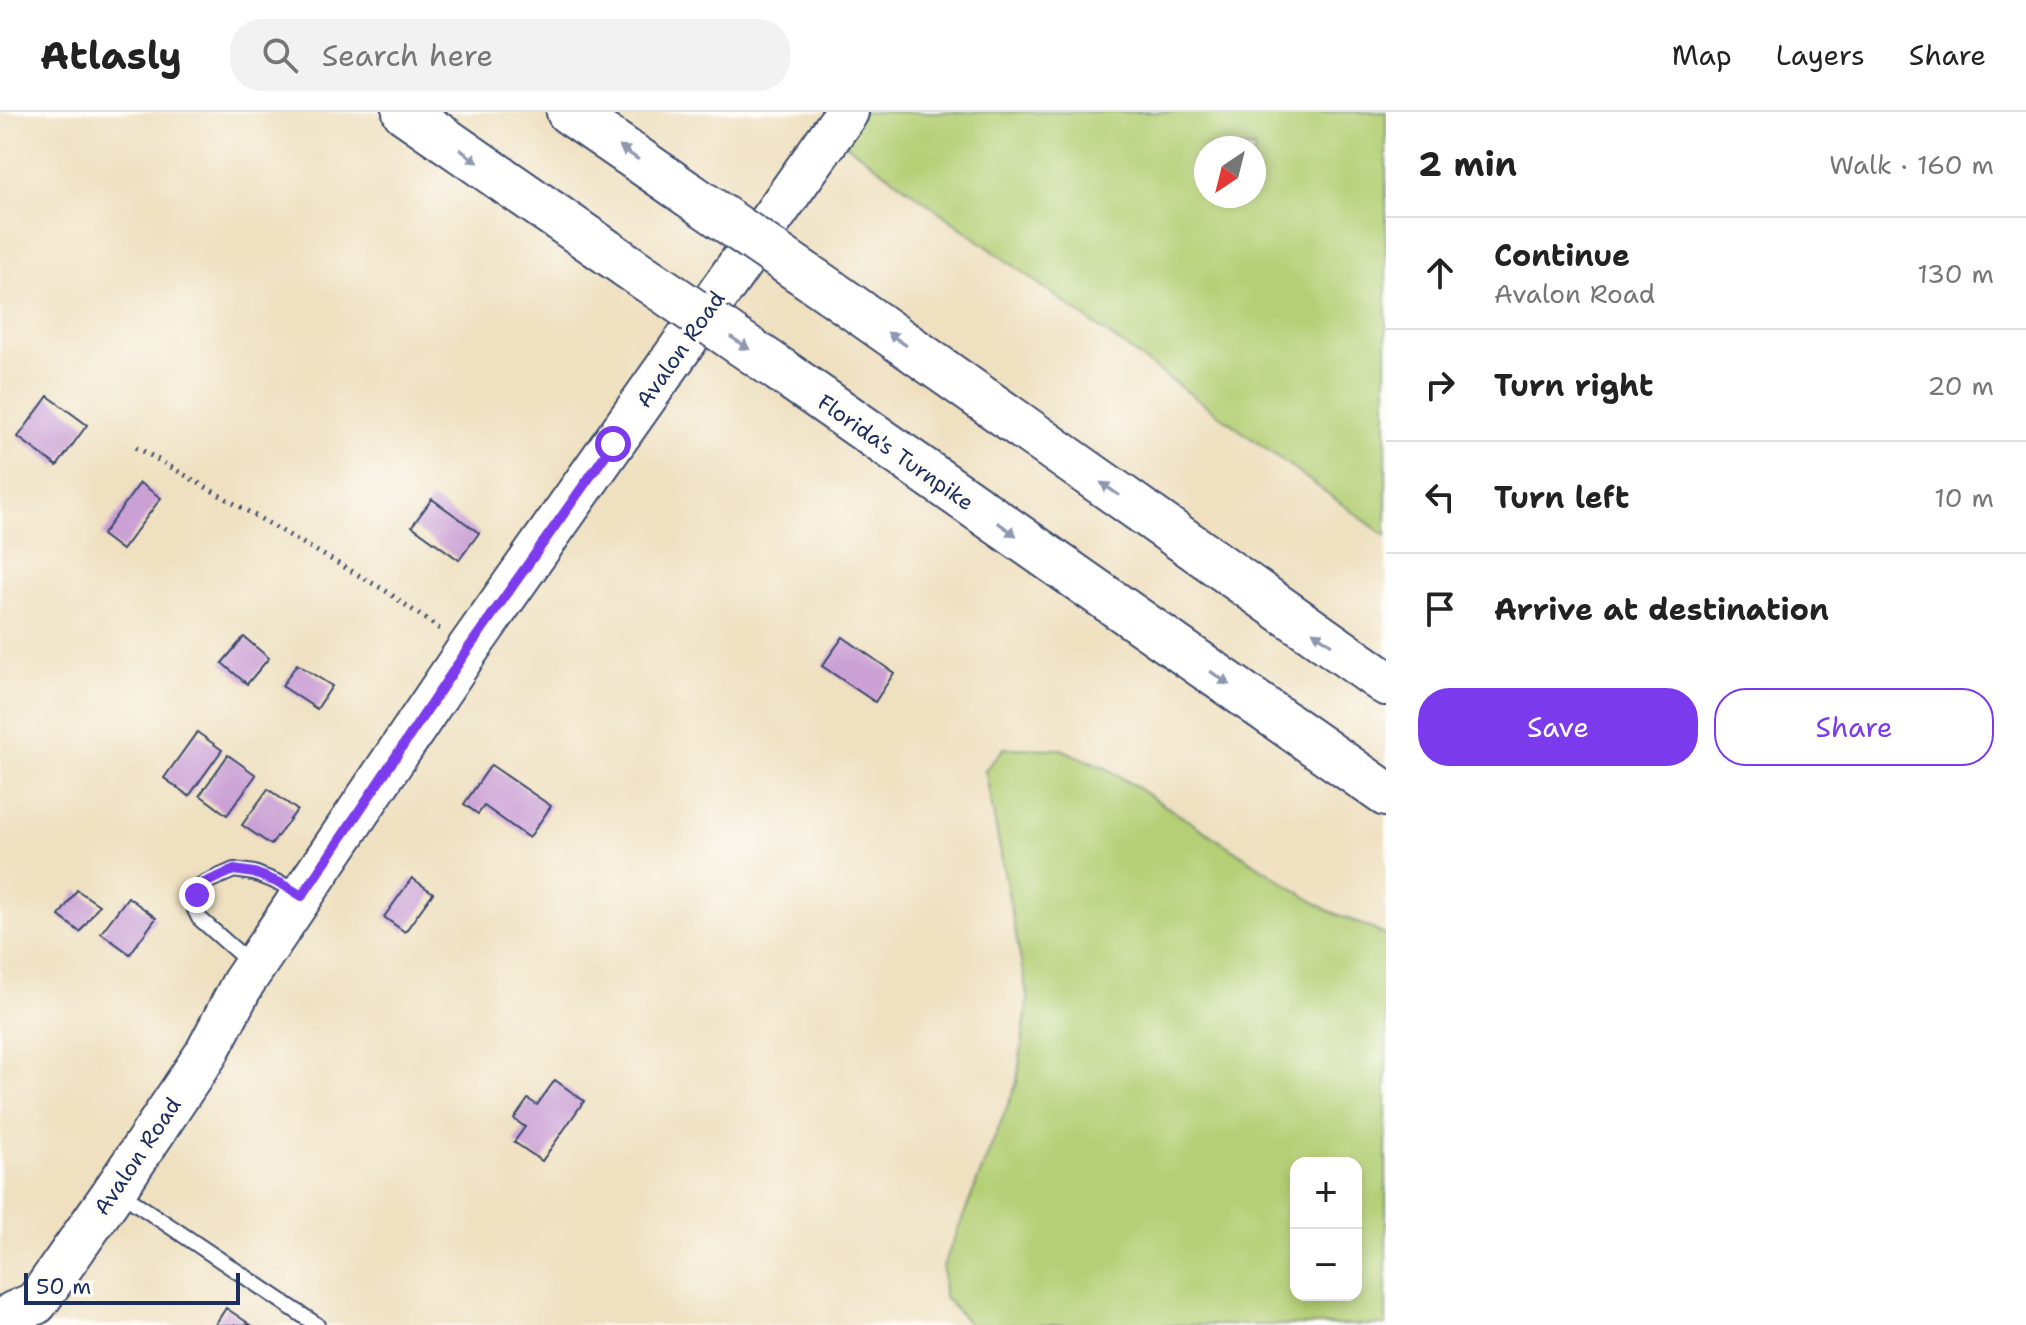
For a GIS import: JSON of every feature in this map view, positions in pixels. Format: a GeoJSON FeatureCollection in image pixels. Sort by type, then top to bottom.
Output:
{"type":"FeatureCollection","features":[{"type":"Feature","properties":{"kind":"highway","name":"Florida's Turnpike"},"geometry":{"type":"LineString","coordinates":[[405,112],[1386,794]]}},
{"type":"Feature","properties":{"kind":"highway"},"geometry":{"type":"LineString","coordinates":[[569,112],[831,292],[1386,683]]}},
{"type":"Feature","properties":{"kind":"main road","name":"Avalon Road"},"geometry":{"type":"LineString","coordinates":[[6,1321],[36,1303],[115,1190],[206,1054],[249,975],[468,649],[847,112]]}},
{"type":"Feature","properties":{"kind":"main road","name":"Avalon Road"},"geometry":{"type":"LineString","coordinates":[[6,1321],[16,1288],[191,1042],[249,975]]}},
{"type":"Feature","properties":{"kind":"lane"},"geometry":{"type":"LineString","coordinates":[[249,975],[195,910],[197,895],[204,883],[234,870],[254,873],[302,896]]}},
{"type":"Feature","properties":{"kind":"lane"},"geometry":{"type":"LineString","coordinates":[[115,1190],[317,1325]]}},
{"type":"Feature","properties":{"kind":"path"},"geometry":{"type":"LineString","coordinates":[[136,447],[386,591],[468,649]]}},
{"type":"Feature","properties":{"kind":"green space"},"geometry":{"type":"Polygon","coordinates":[[[847,112],[1386,112],[1386,536],[832,134],[847,112]]]}},
{"type":"Feature","properties":{"kind":"green space"},"geometry":{"type":"Polygon","coordinates":[[[1004,748],[1061,749],[1108,769],[1327,910],[1386,935],[1386,1325],[970,1325],[944,1297],[943,1267],[1017,1082],[1028,999],[985,770],[1004,748]]]}},
{"type":"Feature","properties":{"kind":"building"},"geometry":{"type":"Polygon","coordinates":[[[48,396],[87,425],[57,466],[18,437],[48,396]]]}},
{"type":"Feature","properties":{"kind":"building"},"geometry":{"type":"Polygon","coordinates":[[[140,483],[161,498],[122,550],[102,535],[140,483]]]}},
{"type":"Feature","properties":{"kind":"building"},"geometry":{"type":"Polygon","coordinates":[[[432,499],[479,533],[459,560],[412,526],[432,499]]]}},
{"type":"Feature","properties":{"kind":"building"},"geometry":{"type":"Polygon","coordinates":[[[244,637],[269,658],[247,684],[222,663],[244,637]]]}},
{"type":"Feature","properties":{"kind":"building"},"geometry":{"type":"Polygon","coordinates":[[[843,637],[894,673],[875,702],[822,666],[843,637]]]}},
{"type":"Feature","properties":{"kind":"building"},"geometry":{"type":"Polygon","coordinates":[[[297,664],[332,686],[317,709],[282,686],[297,664]]]}},
{"type":"Feature","properties":{"kind":"building"},"geometry":{"type":"Polygon","coordinates":[[[197,732],[222,750],[189,796],[164,778],[197,732]]]}},
{"type":"Feature","properties":{"kind":"building"},"geometry":{"type":"Polygon","coordinates":[[[228,755],[256,775],[227,815],[200,795],[228,755]]]}},
{"type":"Feature","properties":{"kind":"building"},"geometry":{"type":"Polygon","coordinates":[[[491,765],[551,806],[529,838],[484,806],[478,814],[464,804],[491,765]]]}},
{"type":"Feature","properties":{"kind":"building"},"geometry":{"type":"Polygon","coordinates":[[[268,789],[297,810],[271,845],[242,825],[268,789]]]}},
{"type":"Feature","properties":{"kind":"building"},"geometry":{"type":"Polygon","coordinates":[[[412,878],[433,893],[405,932],[384,917],[412,878]]]}},
{"type":"Feature","properties":{"kind":"building"},"geometry":{"type":"Polygon","coordinates":[[[77,890],[99,905],[80,932],[59,916],[77,890]]]}},
{"type":"Feature","properties":{"kind":"building"},"geometry":{"type":"Polygon","coordinates":[[[128,897],[156,918],[130,954],[101,933],[128,897]]]}},
{"type":"Feature","properties":{"kind":"building"},"geometry":{"type":"Polygon","coordinates":[[[555,1080],[584,1101],[542,1161],[514,1142],[525,1127],[514,1119],[528,1099],[537,1105],[555,1080]]]}},
{"type":"Feature","properties":{"kind":"building"},"geometry":{"type":"Polygon","coordinates":[[[226,1308],[251,1325],[215,1325],[226,1308]]]}},
{"type":"Feature","properties":{"kind":"route"},"geometry":{"type":"LineString","coordinates":[[197,895],[204,883],[234,870],[254,873],[302,896],[468,649],[613,444]]}}]}
